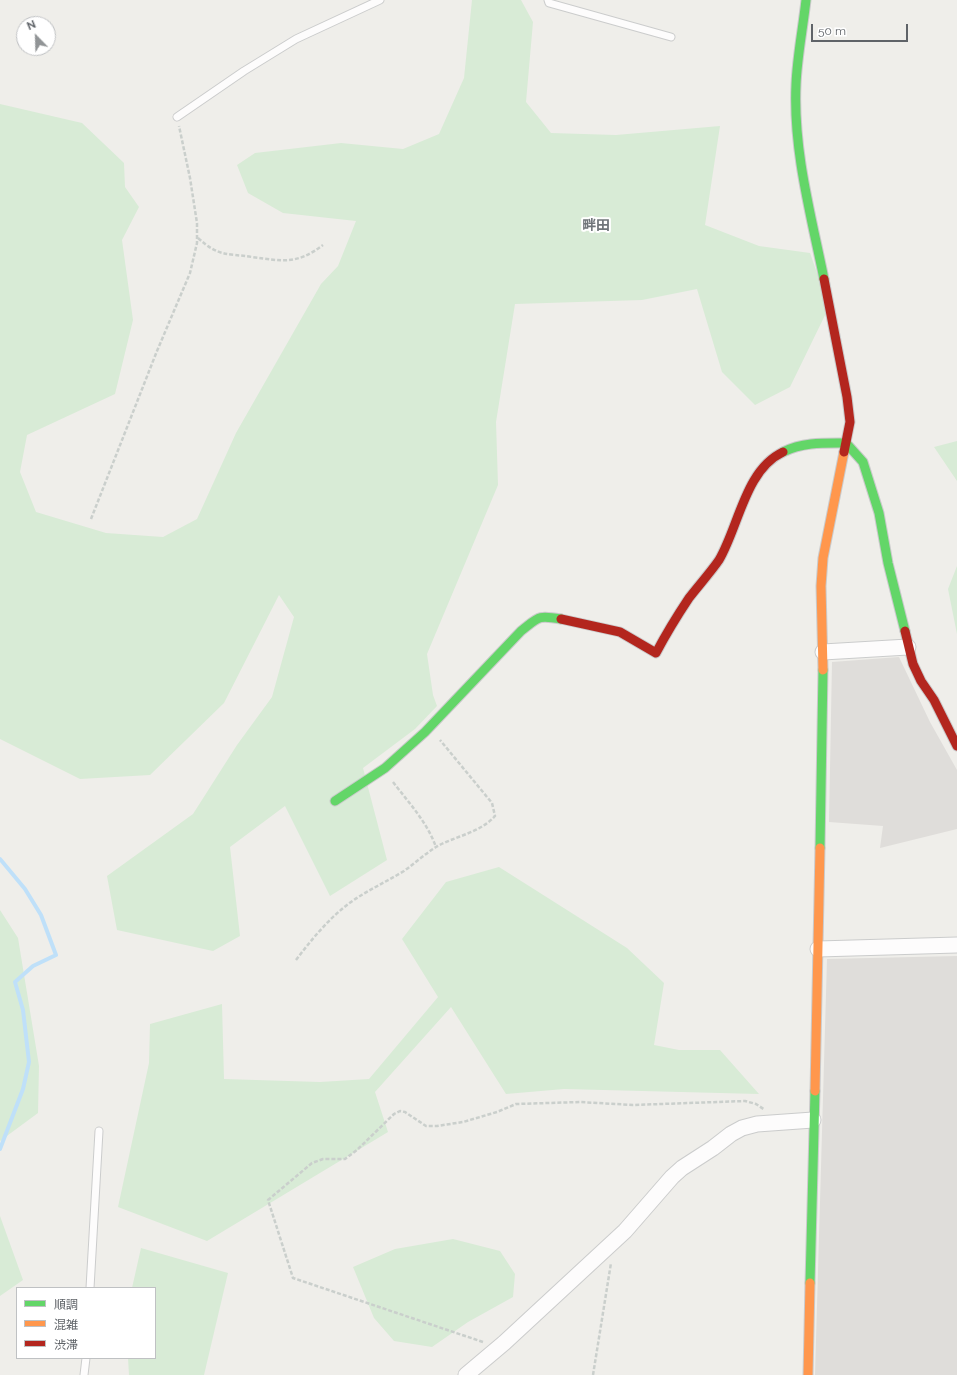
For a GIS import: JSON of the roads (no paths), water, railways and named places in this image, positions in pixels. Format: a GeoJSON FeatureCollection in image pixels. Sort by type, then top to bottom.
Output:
{"type":"FeatureCollection","features":[{"type":"Feature","properties":{"kind":"street"},"geometry":{"type":"LineString","coordinates":[[806,0],[796,85],[800,158],[847,397],[850,422],[823,558],[821,586],[824,652],[808,1375]]}},
{"type":"Feature","properties":{"kind":"street"},"geometry":{"type":"LineString","coordinates":[[335,801],[383,769],[430,727],[521,631],[539,617],[545,616],[575,621],[620,632],[656,653],[673,622],[718,560],[728,542],[748,491],[761,470],[775,456],[790,448],[813,444],[846,444],[863,462],[879,513],[890,570],[913,664],[921,681],[934,700],[957,746]]}},
{"type":"Feature","properties":{"kind":"street"},"geometry":{"type":"LineString","coordinates":[[824,652],[908,647]]}},
{"type":"Feature","properties":{"kind":"street"},"geometry":{"type":"LineString","coordinates":[[818,949],[957,945]]}},
{"type":"Feature","properties":{"kind":"street"},"geometry":{"type":"LineString","coordinates":[[466,1375],[499,1348],[625,1231],[672,1177],[682,1168],[742,1128],[757,1124],[813,1120]]}},
{"type":"Feature","properties":{"kind":"lane"},"geometry":{"type":"LineString","coordinates":[[177,117],[244,71],[296,39],[380,0]]}},
{"type":"Feature","properties":{"kind":"lane"},"geometry":{"type":"LineString","coordinates":[[548,0],[550,3],[671,37]]}},
{"type":"Feature","properties":{"kind":"lane"},"geometry":{"type":"LineString","coordinates":[[90,1287],[99,1131]]}},
{"type":"Feature","properties":{"kind":"lane"},"geometry":{"type":"LineString","coordinates":[[84,1375],[86,1359]]}},
{"type":"Feature","properties":{"kind":"waterway"},"geometry":{"type":"LineString","coordinates":[[0,859],[25,889],[41,915],[56,955],[33,966],[15,982],[23,1010],[29,1062],[23,1089],[0,1149]]}},
{"type":"Feature","properties":{"kind":"district","name":"畔田"},"geometry":{"type":"Point","coordinates":[596,226]}}]}
